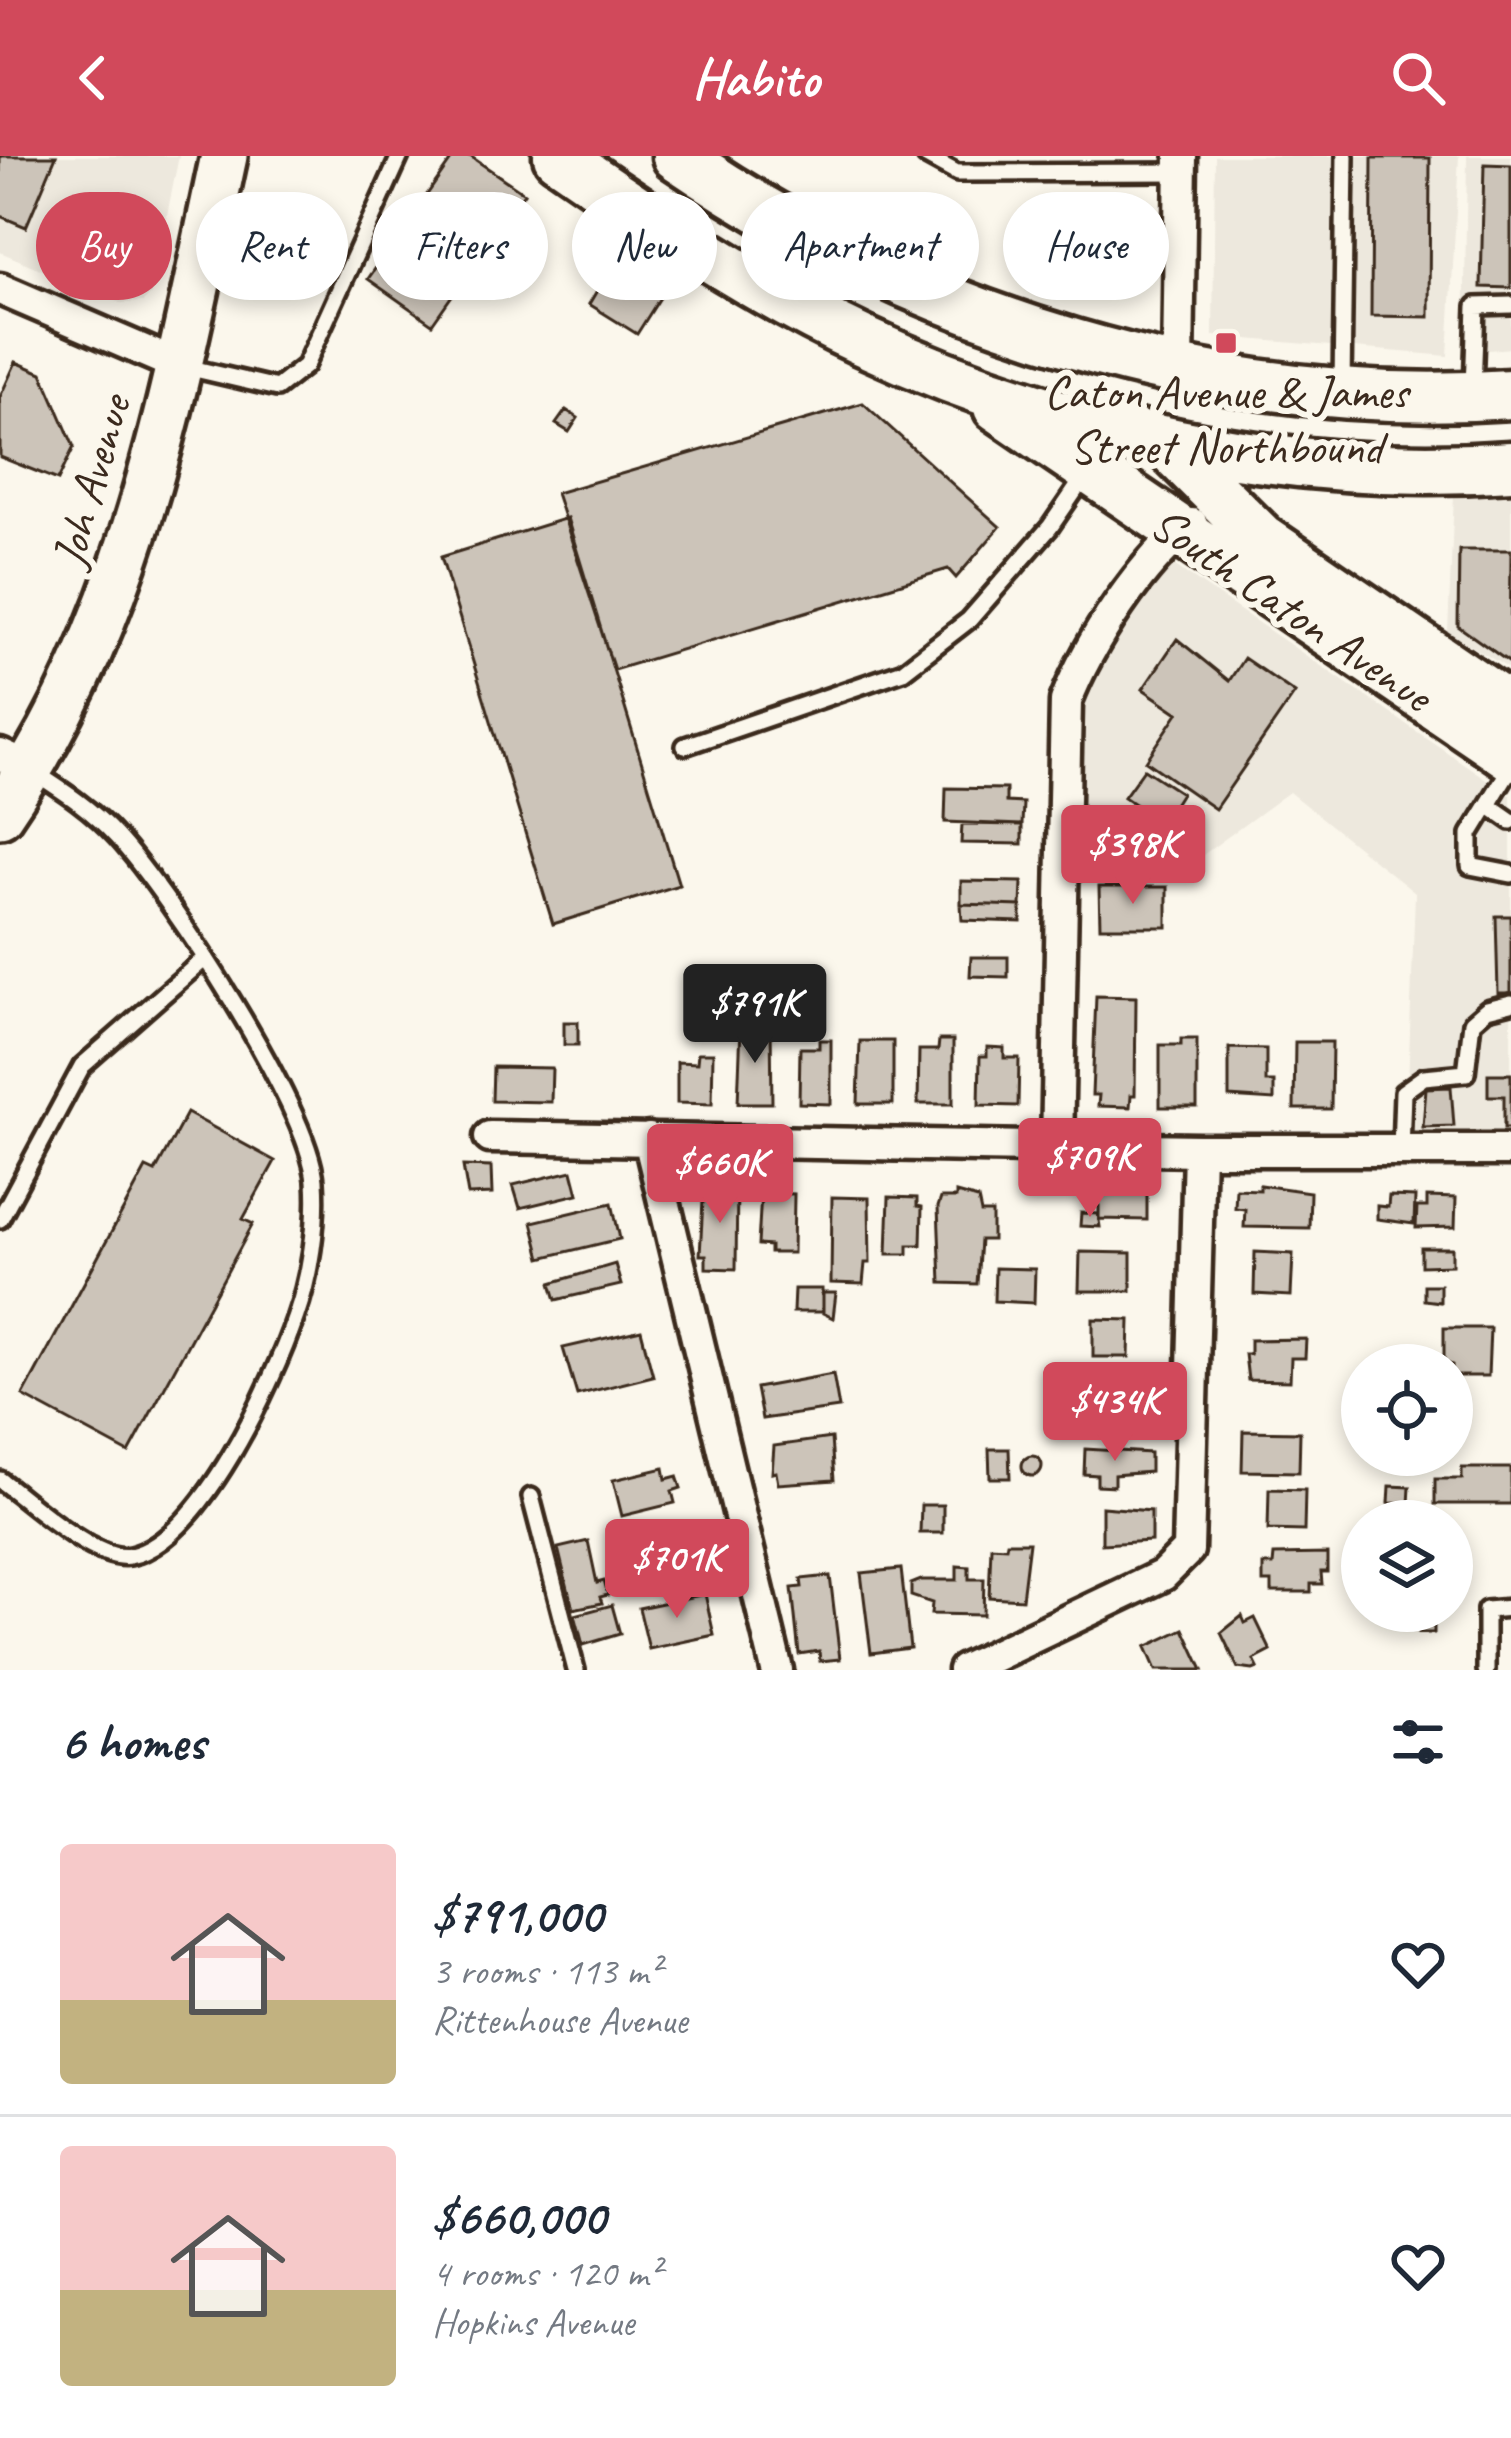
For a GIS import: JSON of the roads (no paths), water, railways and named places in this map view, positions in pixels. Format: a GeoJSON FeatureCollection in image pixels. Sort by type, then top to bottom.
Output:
{"type":"FeatureCollection","features":[{"type":"Feature","properties":{"kind":"main road","name":"South Caton Avenue"},"geometry":{"type":"LineString","coordinates":[[559,156],[666,231],[784,301],[865,342],[954,377],[1162,440],[1222,502],[1307,574],[1511,709]]}},
{"type":"Feature","properties":{"kind":"main road"},"geometry":{"type":"LineString","coordinates":[[677,156],[758,209],[901,282],[981,313],[1178,370],[1342,393],[1492,395]]}},
{"type":"Feature","properties":{"kind":"main road","name":"South Caton Avenue"},"geometry":{"type":"LineString","coordinates":[[1162,440],[1178,370]]}},
{"type":"Feature","properties":{"kind":"main road","name":"South Caton Avenue"},"geometry":{"type":"LineString","coordinates":[[954,377],[1180,532],[1508,776]]}},
{"type":"Feature","properties":{"kind":"main road"},"geometry":{"type":"LineString","coordinates":[[1162,440],[1368,467],[1511,466]]}},
{"type":"Feature","properties":{"kind":"street","name":"Joh Avenue"},"geometry":{"type":"LineString","coordinates":[[1,811],[14,762],[99,633],[125,570],[179,366],[224,156]]}},
{"type":"Feature","properties":{"kind":"street"},"geometry":{"type":"LineString","coordinates":[[1178,370],[1181,164]]}},
{"type":"Feature","properties":{"kind":"street"},"geometry":{"type":"LineString","coordinates":[[0,289],[179,366]]}},
{"type":"Feature","properties":{"kind":"street"},"geometry":{"type":"LineString","coordinates":[[1057,1147],[1066,701],[1076,675],[1154,556],[1222,502]]}},
{"type":"Feature","properties":{"kind":"street"},"geometry":{"type":"LineString","coordinates":[[490,1137],[1199,1150],[1511,1150]]}},
{"type":"Feature","properties":{"kind":"street"},"geometry":{"type":"LineString","coordinates":[[650,1139],[777,1670]]}},
{"type":"Feature","properties":{"kind":"street"},"geometry":{"type":"LineString","coordinates":[[964,1670],[1163,1575],[1188,1550],[1199,1150]]}},
{"type":"Feature","properties":{"kind":"lane"},"geometry":{"type":"LineString","coordinates":[[179,366],[277,388],[289,383],[305,365],[400,156]]}},
{"type":"Feature","properties":{"kind":"lane"},"geometry":{"type":"LineString","coordinates":[[926,156],[958,172],[1181,164]]}},
{"type":"Feature","properties":{"kind":"lane"},"geometry":{"type":"LineString","coordinates":[[1342,393],[1345,156]]}},
{"type":"Feature","properties":{"kind":"lane"},"geometry":{"type":"LineString","coordinates":[[1492,395],[1476,306],[1511,305]]}},
{"type":"Feature","properties":{"kind":"lane"},"geometry":{"type":"LineString","coordinates":[[685,746],[903,670],[969,620],[1050,527],[1088,470]]}},
{"type":"Feature","properties":{"kind":"lane"},"geometry":{"type":"LineString","coordinates":[[0,1480],[101,1554],[129,1557],[162,1542],[194,1514],[250,1414],[296,1316],[310,1258],[315,1178],[261,1048],[152,880],[88,807],[14,762]]}},
{"type":"Feature","properties":{"kind":"lane"},"geometry":{"type":"LineString","coordinates":[[1511,767],[1470,834],[1470,866],[1511,874]]}},
{"type":"Feature","properties":{"kind":"lane"},"geometry":{"type":"LineString","coordinates":[[1488,806],[1511,821]]}},
{"type":"Feature","properties":{"kind":"lane"},"geometry":{"type":"LineString","coordinates":[[0,1219],[82,1066],[203,960]]}},
{"type":"Feature","properties":{"kind":"lane"},"geometry":{"type":"LineString","coordinates":[[1401,1150],[1403,1092],[1424,1077],[1466,1073],[1472,1022],[1487,1010],[1511,1003]]}},
{"type":"Feature","properties":{"kind":"lane"},"geometry":{"type":"LineString","coordinates":[[531,1497],[576,1670]]}},
{"type":"Feature","properties":{"kind":"lane"},"geometry":{"type":"LineString","coordinates":[[1486,1670],[1486,1610],[1511,1608]]}},
{"type":"Feature","properties":{"kind":"place","name":"Caton Avenue & James Street Northbound"},"geometry":{"type":"Point","coordinates":[1226,343]}}]}
